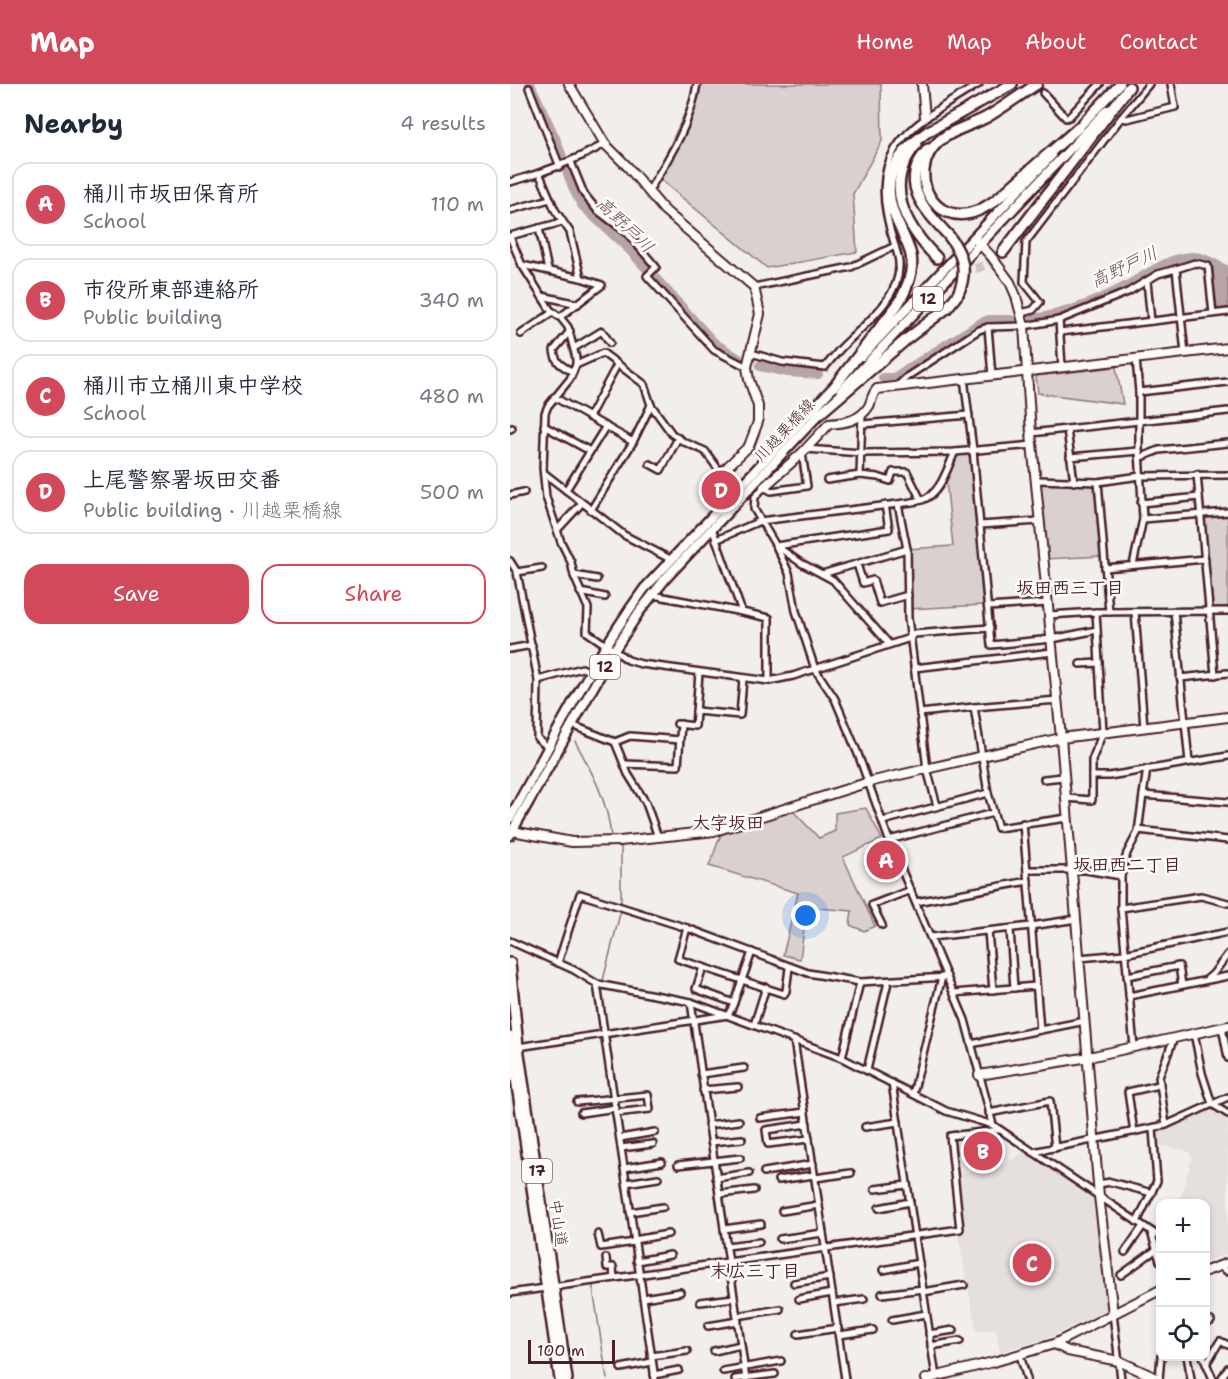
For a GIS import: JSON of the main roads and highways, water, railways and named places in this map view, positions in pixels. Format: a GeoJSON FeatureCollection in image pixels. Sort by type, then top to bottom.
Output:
{"type":"FeatureCollection","features":[{"type":"Feature","properties":{"kind":"highway"},"geometry":{"type":"LineString","coordinates":[[837,383],[906,292],[912,267],[911,255],[893,211],[889,184],[897,159],[927,132],[1012,84]]}},
{"type":"Feature","properties":{"kind":"highway"},"geometry":{"type":"LineString","coordinates":[[818,415],[908,338],[947,308],[958,294],[964,277],[962,256],[949,236],[924,209],[915,188],[916,166],[930,147],[940,140],[987,116],[1036,84]]}},
{"type":"Feature","properties":{"kind":"highway"},"geometry":{"type":"LineString","coordinates":[[1003,252],[1127,85]]}},
{"type":"Feature","properties":{"kind":"highway"},"geometry":{"type":"LineString","coordinates":[[940,140],[928,157],[925,167],[925,187],[928,196],[941,209],[959,214],[979,210],[994,201],[1079,126]]}},
{"type":"Feature","properties":{"kind":"highway"},"geometry":{"type":"LineString","coordinates":[[927,132],[907,158],[902,171],[899,193],[907,219],[915,234],[937,258]]}},
{"type":"Feature","properties":{"kind":"highway","name":"中山道"},"geometry":{"type":"LineString","coordinates":[[510,963],[513,1048]]}},
{"type":"Feature","properties":{"kind":"highway","name":"中山道"},"geometry":{"type":"LineString","coordinates":[[510,1037],[567,1379]]}},
{"type":"Feature","properties":{"kind":"highway","name":"中山道"},"geometry":{"type":"LineString","coordinates":[[550,1287],[560,1379]]}},
{"type":"Feature","properties":{"kind":"main road","name":"川越栗橋線"},"geometry":{"type":"LineString","coordinates":[[511,833],[644,590],[818,415],[1079,126],[1127,85]]}},
{"type":"Feature","properties":{"kind":"main road","name":"川越栗橋線"},"geometry":{"type":"LineString","coordinates":[[510,818],[592,672],[652,595],[712,528],[721,512],[837,383],[1127,85]]}},
{"type":"Feature","properties":{"kind":"main road"},"geometry":{"type":"LineString","coordinates":[[510,809],[519,802]]}},
{"type":"Feature","properties":{"kind":"waterway","name":"高野戸川"},"geometry":{"type":"LineString","coordinates":[[530,84],[582,205],[628,248],[714,343],[739,359]]}},
{"type":"Feature","properties":{"kind":"waterway","name":"高野戸川"},"geometry":{"type":"LineString","coordinates":[[1033,319],[1056,315],[1089,304],[1174,260],[1193,257],[1228,271]]}},
{"type":"Feature","properties":{"kind":"waterway","name":"高野戸川"},"geometry":{"type":"LineString","coordinates":[[883,378],[894,378],[981,323],[989,320],[1011,320]]}},
{"type":"Feature","properties":{"kind":"waterway","name":"高野戸川"},"geometry":{"type":"LineString","coordinates":[[760,366],[788,372],[818,374]]}},
{"type":"Feature","properties":{"kind":"waterway"},"geometry":{"type":"LineString","coordinates":[[575,741],[603,799],[611,837]]}},
{"type":"Feature","properties":{"kind":"waterway"},"geometry":{"type":"LineString","coordinates":[[621,844],[621,905]]}},
{"type":"Feature","properties":{"kind":"waterway"},"geometry":{"type":"LineString","coordinates":[[602,984],[621,910]]}},
{"type":"Feature","properties":{"kind":"waterway"},"geometry":{"type":"LineString","coordinates":[[592,1282],[607,1379]]}},
{"type":"Feature","properties":{"kind":"tunnel"},"geometry":{"type":"LineString","coordinates":[[937,258],[956,267],[971,269],[979,268],[1003,252]]}},
{"type":"Feature","properties":{"kind":"place","name":"上尾警察署坂田交番"},"geometry":{"type":"Point","coordinates":[721,490]}},
{"type":"Feature","properties":{"kind":"place","name":"桶川市坂田保育所"},"geometry":{"type":"Point","coordinates":[886,860]}},
{"type":"Feature","properties":{"kind":"place","name":"市役所東部連絡所"},"geometry":{"type":"Point","coordinates":[983,1151]}},
{"type":"Feature","properties":{"kind":"place","name":"桶川市立桶川東中学校"},"geometry":{"type":"Point","coordinates":[1032,1263]}},
{"type":"Feature","properties":{"kind":"district","name":"坂田西三丁目"},"geometry":{"type":"Point","coordinates":[1070,588]}},
{"type":"Feature","properties":{"kind":"district","name":"大字坂田"},"geometry":{"type":"Point","coordinates":[728,823]}},
{"type":"Feature","properties":{"kind":"district","name":"坂田西二丁目"},"geometry":{"type":"Point","coordinates":[1127,865]}},
{"type":"Feature","properties":{"kind":"district","name":"末広三丁目"},"geometry":{"type":"Point","coordinates":[755,1271]}}]}
